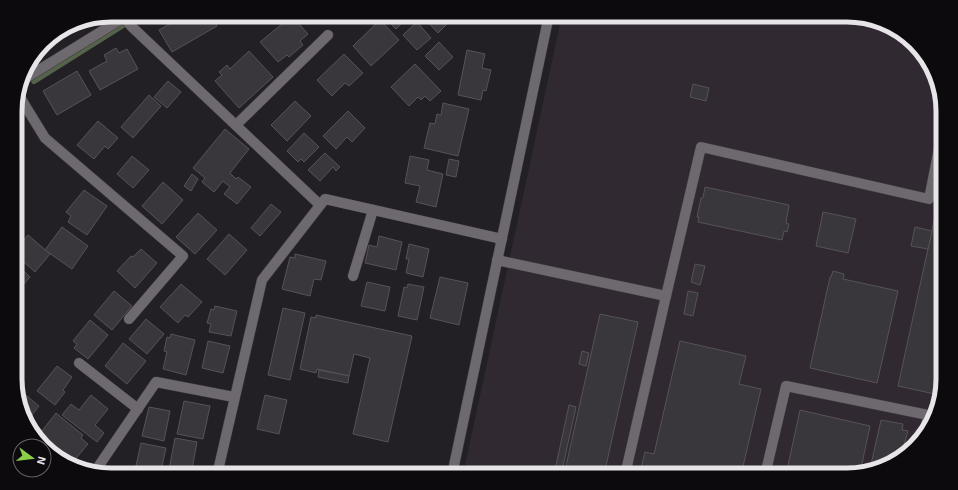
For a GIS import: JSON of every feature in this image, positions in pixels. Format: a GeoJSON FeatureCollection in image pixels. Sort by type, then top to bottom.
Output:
{"type":"FeatureCollection","features":[{"type":"Feature","properties":{"kind":"street"},"geometry":{"type":"LineString","coordinates":[[29,76],[107,22]]}},
{"type":"Feature","properties":{"kind":"street"},"geometry":{"type":"LineString","coordinates":[[129,22],[320,206]]}},
{"type":"Feature","properties":{"kind":"street"},"geometry":{"type":"LineString","coordinates":[[453,468],[548,22]]}},
{"type":"Feature","properties":{"kind":"street"},"geometry":{"type":"LineString","coordinates":[[236,125],[328,35]]}},
{"type":"Feature","properties":{"kind":"street"},"geometry":{"type":"LineString","coordinates":[[23,102],[45,138],[183,256],[129,319]]}},
{"type":"Feature","properties":{"kind":"street"},"geometry":{"type":"LineString","coordinates":[[627,468],[701,147],[929,199],[936,164]]}},
{"type":"Feature","properties":{"kind":"street"},"geometry":{"type":"LineString","coordinates":[[222,468],[234,397],[262,280],[325,200],[502,239]]}},
{"type":"Feature","properties":{"kind":"street"},"geometry":{"type":"LineString","coordinates":[[353,276],[373,210]]}},
{"type":"Feature","properties":{"kind":"street"},"geometry":{"type":"LineString","coordinates":[[497,260],[666,296]]}},
{"type":"Feature","properties":{"kind":"street"},"geometry":{"type":"LineString","coordinates":[[79,363],[138,409]]}},
{"type":"Feature","properties":{"kind":"street"},"geometry":{"type":"LineString","coordinates":[[98,467],[156,382],[234,397]]}},
{"type":"Feature","properties":{"kind":"street"},"geometry":{"type":"LineString","coordinates":[[767,468],[786,386],[928,414],[928,417]]}},
{"type":"Feature","properties":{"kind":"shaded area"},"geometry":{"type":"Polygon","coordinates":[[[560,22],[847,22],[864,24],[886,31],[906,44],[914,52],[929,77],[933,88],[936,111],[936,379],[933,402],[927,418],[914,438],[906,446],[886,459],[853,468],[465,468],[560,22]]]}},
{"type":"Feature","properties":{"kind":"building"},"geometry":{"type":"Polygon","coordinates":[[[173,22],[215,22],[217,26],[172,52],[159,30],[173,22]]]}},
{"type":"Feature","properties":{"kind":"building"},"geometry":{"type":"Polygon","coordinates":[[[285,22],[297,22],[308,34],[300,41],[303,45],[289,57],[287,55],[278,62],[260,42],[285,22]]]}},
{"type":"Feature","properties":{"kind":"building"},"geometry":{"type":"Polygon","coordinates":[[[378,22],[382,22],[399,40],[371,66],[353,46],[378,22]]]}},
{"type":"Feature","properties":{"kind":"building"},"geometry":{"type":"Polygon","coordinates":[[[390,22],[403,22],[396,29],[390,22]]]}},
{"type":"Feature","properties":{"kind":"building"},"geometry":{"type":"Polygon","coordinates":[[[417,22],[431,38],[417,50],[403,35],[417,22]]]}},
{"type":"Feature","properties":{"kind":"building"},"geometry":{"type":"Polygon","coordinates":[[[428,22],[449,22],[438,33],[428,22]]]}},
{"type":"Feature","properties":{"kind":"building"},"geometry":{"type":"Polygon","coordinates":[[[439,42],[453,57],[439,70],[425,56],[439,42]]]}},
{"type":"Feature","properties":{"kind":"building"},"geometry":{"type":"Polygon","coordinates":[[[116,48],[119,53],[127,49],[138,69],[100,90],[89,71],[107,61],[104,55],[116,48]]]}},
{"type":"Feature","properties":{"kind":"building"},"geometry":{"type":"Polygon","coordinates":[[[467,50],[485,54],[482,68],[491,70],[486,91],[483,90],[481,100],[458,95],[467,50]]]}},
{"type":"Feature","properties":{"kind":"building"},"geometry":{"type":"Polygon","coordinates":[[[249,51],[273,77],[239,108],[215,81],[222,75],[219,72],[227,65],[230,69],[249,51]]]}},
{"type":"Feature","properties":{"kind":"building"},"geometry":{"type":"Polygon","coordinates":[[[344,54],[363,73],[349,86],[345,83],[332,96],[317,80],[344,54]]]}},
{"type":"Feature","properties":{"kind":"building"},"geometry":{"type":"Polygon","coordinates":[[[415,64],[441,91],[430,101],[425,96],[421,100],[418,97],[409,106],[391,87],[415,64]]]}},
{"type":"Feature","properties":{"kind":"building"},"geometry":{"type":"Polygon","coordinates":[[[77,71],[91,95],[57,115],[43,91],[77,71]]]}},
{"type":"Feature","properties":{"kind":"building"},"geometry":{"type":"Polygon","coordinates":[[[168,81],[181,92],[167,108],[154,97],[168,81]]]}},
{"type":"Feature","properties":{"kind":"building"},"geometry":{"type":"Polygon","coordinates":[[[693,84],[709,88],[706,101],[690,97],[693,84]]]}},
{"type":"Feature","properties":{"kind":"building"},"geometry":{"type":"Polygon","coordinates":[[[149,95],[161,106],[133,138],[121,127],[149,95]]]}},
{"type":"Feature","properties":{"kind":"building"},"geometry":{"type":"Polygon","coordinates":[[[295,101],[311,116],[287,141],[271,125],[295,101]]]}},
{"type":"Feature","properties":{"kind":"building"},"geometry":{"type":"Polygon","coordinates":[[[443,103],[469,109],[458,156],[424,148],[430,123],[435,124],[437,114],[441,115],[443,103]]]}},
{"type":"Feature","properties":{"kind":"building"},"geometry":{"type":"Polygon","coordinates":[[[348,111],[365,128],[352,142],[347,137],[336,149],[323,136],[348,111]]]}},
{"type":"Feature","properties":{"kind":"building"},"geometry":{"type":"Polygon","coordinates":[[[98,121],[118,138],[108,149],[105,146],[94,159],[77,145],[98,121]]]}},
{"type":"Feature","properties":{"kind":"building"},"geometry":{"type":"Polygon","coordinates":[[[225,129],[249,149],[230,173],[236,179],[238,177],[251,187],[237,204],[224,194],[230,187],[223,181],[214,192],[202,182],[205,178],[193,168],[225,129]]]}},
{"type":"Feature","properties":{"kind":"building"},"geometry":{"type":"Polygon","coordinates":[[[304,133],[319,147],[304,162],[301,159],[298,162],[287,151],[304,133]]]}},
{"type":"Feature","properties":{"kind":"building"},"geometry":{"type":"Polygon","coordinates":[[[325,153],[340,167],[336,171],[333,167],[320,181],[308,170],[325,153]]]}},
{"type":"Feature","properties":{"kind":"building"},"geometry":{"type":"Polygon","coordinates":[[[132,156],[149,170],[133,188],[117,174],[132,156]]]}},
{"type":"Feature","properties":{"kind":"building"},"geometry":{"type":"Polygon","coordinates":[[[410,156],[429,160],[427,170],[443,174],[436,207],[416,202],[420,186],[405,183],[410,156]]]}},
{"type":"Feature","properties":{"kind":"building"},"geometry":{"type":"Polygon","coordinates":[[[449,159],[459,161],[456,177],[446,175],[449,159]]]}},
{"type":"Feature","properties":{"kind":"building"},"geometry":{"type":"Polygon","coordinates":[[[192,174],[198,179],[191,191],[184,186],[192,174]]]}},
{"type":"Feature","properties":{"kind":"building"},"geometry":{"type":"Polygon","coordinates":[[[163,182],[183,200],[162,224],[142,206],[163,182]]]}},
{"type":"Feature","properties":{"kind":"building"},"geometry":{"type":"Polygon","coordinates":[[[705,187],[789,205],[786,223],[789,224],[787,232],[784,231],[782,240],[698,222],[699,217],[697,217],[705,187]]]}},
{"type":"Feature","properties":{"kind":"building"},"geometry":{"type":"Polygon","coordinates":[[[84,190],[107,206],[87,235],[68,222],[71,216],[66,212],[84,190]]]}},
{"type":"Feature","properties":{"kind":"building"},"geometry":{"type":"Polygon","coordinates":[[[271,204],[281,212],[260,236],[251,228],[271,204]]]}},
{"type":"Feature","properties":{"kind":"building"},"geometry":{"type":"Polygon","coordinates":[[[823,212],[856,219],[848,253],[816,246],[823,212]]]}},
{"type":"Feature","properties":{"kind":"building"},"geometry":{"type":"Polygon","coordinates":[[[936,212],[936,379],[934,394],[898,386],[936,212]]]}},
{"type":"Feature","properties":{"kind":"building"},"geometry":{"type":"Polygon","coordinates":[[[198,213],[217,230],[195,254],[176,237],[198,213]]]}},
{"type":"Feature","properties":{"kind":"building"},"geometry":{"type":"Polygon","coordinates":[[[62,227],[88,246],[72,269],[45,250],[62,227]]]}},
{"type":"Feature","properties":{"kind":"building"},"geometry":{"type":"Polygon","coordinates":[[[915,227],[932,231],[928,249],[911,246],[915,227]]]}},
{"type":"Feature","properties":{"kind":"building"},"geometry":{"type":"Polygon","coordinates":[[[229,234],[247,250],[225,275],[207,259],[229,234]]]}},
{"type":"Feature","properties":{"kind":"building"},"geometry":{"type":"Polygon","coordinates":[[[28,235],[50,254],[35,272],[22,260],[22,242],[28,235]]]}},
{"type":"Feature","properties":{"kind":"building"},"geometry":{"type":"Polygon","coordinates":[[[379,236],[402,242],[396,270],[365,263],[369,245],[377,247],[379,236]]]}},
{"type":"Feature","properties":{"kind":"building"},"geometry":{"type":"Polygon","coordinates":[[[409,244],[429,249],[423,277],[406,273],[409,259],[406,259],[409,244]]]}},
{"type":"Feature","properties":{"kind":"building"},"geometry":{"type":"Polygon","coordinates":[[[141,249],[157,263],[135,288],[117,271],[131,256],[133,257],[141,249]]]}},
{"type":"Feature","properties":{"kind":"building"},"geometry":{"type":"Polygon","coordinates":[[[295,254],[326,261],[321,280],[314,279],[310,296],[282,289],[290,257],[295,258],[295,254]]]}},
{"type":"Feature","properties":{"kind":"building"},"geometry":{"type":"Polygon","coordinates":[[[695,264],[705,266],[700,285],[691,282],[695,264]]]}},
{"type":"Feature","properties":{"kind":"building"},"geometry":{"type":"Polygon","coordinates":[[[22,270],[30,277],[22,286],[22,270]]]}},
{"type":"Feature","properties":{"kind":"building"},"geometry":{"type":"Polygon","coordinates":[[[833,271],[844,274],[843,279],[898,291],[877,383],[810,368],[830,277],[833,271]]]}},
{"type":"Feature","properties":{"kind":"building"},"geometry":{"type":"Polygon","coordinates":[[[440,277],[468,283],[459,325],[430,318],[440,277]]]}},
{"type":"Feature","properties":{"kind":"building"},"geometry":{"type":"Polygon","coordinates":[[[367,282],[390,287],[385,311],[361,306],[367,282]]]}},
{"type":"Feature","properties":{"kind":"building"},"geometry":{"type":"Polygon","coordinates":[[[181,284],[202,302],[188,317],[185,315],[178,323],[160,307],[181,284]]]}},
{"type":"Feature","properties":{"kind":"building"},"geometry":{"type":"Polygon","coordinates":[[[408,284],[424,287],[417,320],[398,316],[404,287],[407,288],[408,284]]]}},
{"type":"Feature","properties":{"kind":"building"},"geometry":{"type":"Polygon","coordinates":[[[114,291],[132,306],[112,330],[94,315],[114,291]]]}},
{"type":"Feature","properties":{"kind":"building"},"geometry":{"type":"Polygon","coordinates":[[[688,291],[698,293],[693,316],[684,314],[688,291]]]}},
{"type":"Feature","properties":{"kind":"building"},"geometry":{"type":"Polygon","coordinates":[[[215,306],[237,311],[231,336],[209,332],[211,324],[207,323],[211,309],[214,310],[215,306]]]}},
{"type":"Feature","properties":{"kind":"building"},"geometry":{"type":"Polygon","coordinates":[[[283,308],[305,313],[290,380],[268,375],[283,308]]]}},
{"type":"Feature","properties":{"kind":"building"},"geometry":{"type":"Polygon","coordinates":[[[600,314],[638,322],[606,468],[566,468],[600,314]]]}},
{"type":"Feature","properties":{"kind":"building"},"geometry":{"type":"Polygon","coordinates":[[[316,315],[412,336],[388,442],[353,434],[370,358],[354,354],[349,376],[317,369],[316,373],[300,369],[311,317],[316,318],[316,315]]]}},
{"type":"Feature","properties":{"kind":"building"},"geometry":{"type":"Polygon","coordinates":[[[146,319],[164,334],[147,354],[129,339],[146,319]]]}},
{"type":"Feature","properties":{"kind":"building"},"geometry":{"type":"Polygon","coordinates":[[[90,320],[108,335],[88,359],[74,348],[77,344],[73,341],[90,320]]]}},
{"type":"Feature","properties":{"kind":"building"},"geometry":{"type":"Polygon","coordinates":[[[171,334],[195,340],[186,375],[163,369],[167,352],[164,351],[167,337],[170,338],[171,334]]]}},
{"type":"Feature","properties":{"kind":"building"},"geometry":{"type":"Polygon","coordinates":[[[208,341],[230,346],[223,373],[202,368],[208,341]]]}},
{"type":"Feature","properties":{"kind":"building"},"geometry":{"type":"Polygon","coordinates":[[[680,341],[746,356],[739,384],[761,389],[743,468],[641,468],[645,452],[654,454],[680,341]]]}},
{"type":"Feature","properties":{"kind":"building"},"geometry":{"type":"Polygon","coordinates":[[[123,343],[146,361],[127,384],[105,366],[123,343]]]}},
{"type":"Feature","properties":{"kind":"building"},"geometry":{"type":"Polygon","coordinates":[[[582,351],[589,353],[586,366],[579,364],[582,351]]]}},
{"type":"Feature","properties":{"kind":"building"},"geometry":{"type":"Polygon","coordinates":[[[57,366],[72,377],[63,390],[65,392],[55,405],[37,391],[57,366]]]}},
{"type":"Feature","properties":{"kind":"building"},"geometry":{"type":"Polygon","coordinates":[[[319,370],[349,376],[348,383],[318,377],[319,370]]]}},
{"type":"Feature","properties":{"kind":"building"},"geometry":{"type":"Polygon","coordinates":[[[24,393],[39,406],[31,416],[24,393]]]}},
{"type":"Feature","properties":{"kind":"building"},"geometry":{"type":"Polygon","coordinates":[[[91,395],[108,409],[95,425],[104,433],[97,442],[62,415],[71,404],[79,410],[91,395]]]}},
{"type":"Feature","properties":{"kind":"building"},"geometry":{"type":"Polygon","coordinates":[[[265,395],[287,400],[279,434],[257,429],[265,395]]]}},
{"type":"Feature","properties":{"kind":"building"},"geometry":{"type":"Polygon","coordinates":[[[184,401],[210,406],[203,439],[177,434],[184,401]]]}},
{"type":"Feature","properties":{"kind":"building"},"geometry":{"type":"Polygon","coordinates":[[[569,405],[576,407],[563,468],[556,468],[569,405]]]}},
{"type":"Feature","properties":{"kind":"building"},"geometry":{"type":"Polygon","coordinates":[[[149,407],[170,411],[164,441],[142,436],[149,407]]]}},
{"type":"Feature","properties":{"kind":"building"},"geometry":{"type":"Polygon","coordinates":[[[800,410],[870,426],[861,466],[853,468],[788,468],[800,410]]]}},
{"type":"Feature","properties":{"kind":"building"},"geometry":{"type":"Polygon","coordinates":[[[56,413],[83,435],[81,438],[88,444],[75,460],[52,446],[52,438],[44,438],[40,433],[56,413]]]}},
{"type":"Feature","properties":{"kind":"building"},"geometry":{"type":"Polygon","coordinates":[[[881,420],[903,424],[902,430],[908,431],[903,448],[886,459],[871,464],[881,420]]]}},
{"type":"Feature","properties":{"kind":"building"},"geometry":{"type":"Polygon","coordinates":[[[175,438],[197,442],[192,468],[169,468],[175,438]]]}},
{"type":"Feature","properties":{"kind":"building"},"geometry":{"type":"Polygon","coordinates":[[[141,443],[166,448],[162,468],[136,468],[141,443]]]}},
{"type":"Feature","properties":{"kind":"waterway"},"geometry":{"type":"LineString","coordinates":[[34,81],[128,22]]}}]}
